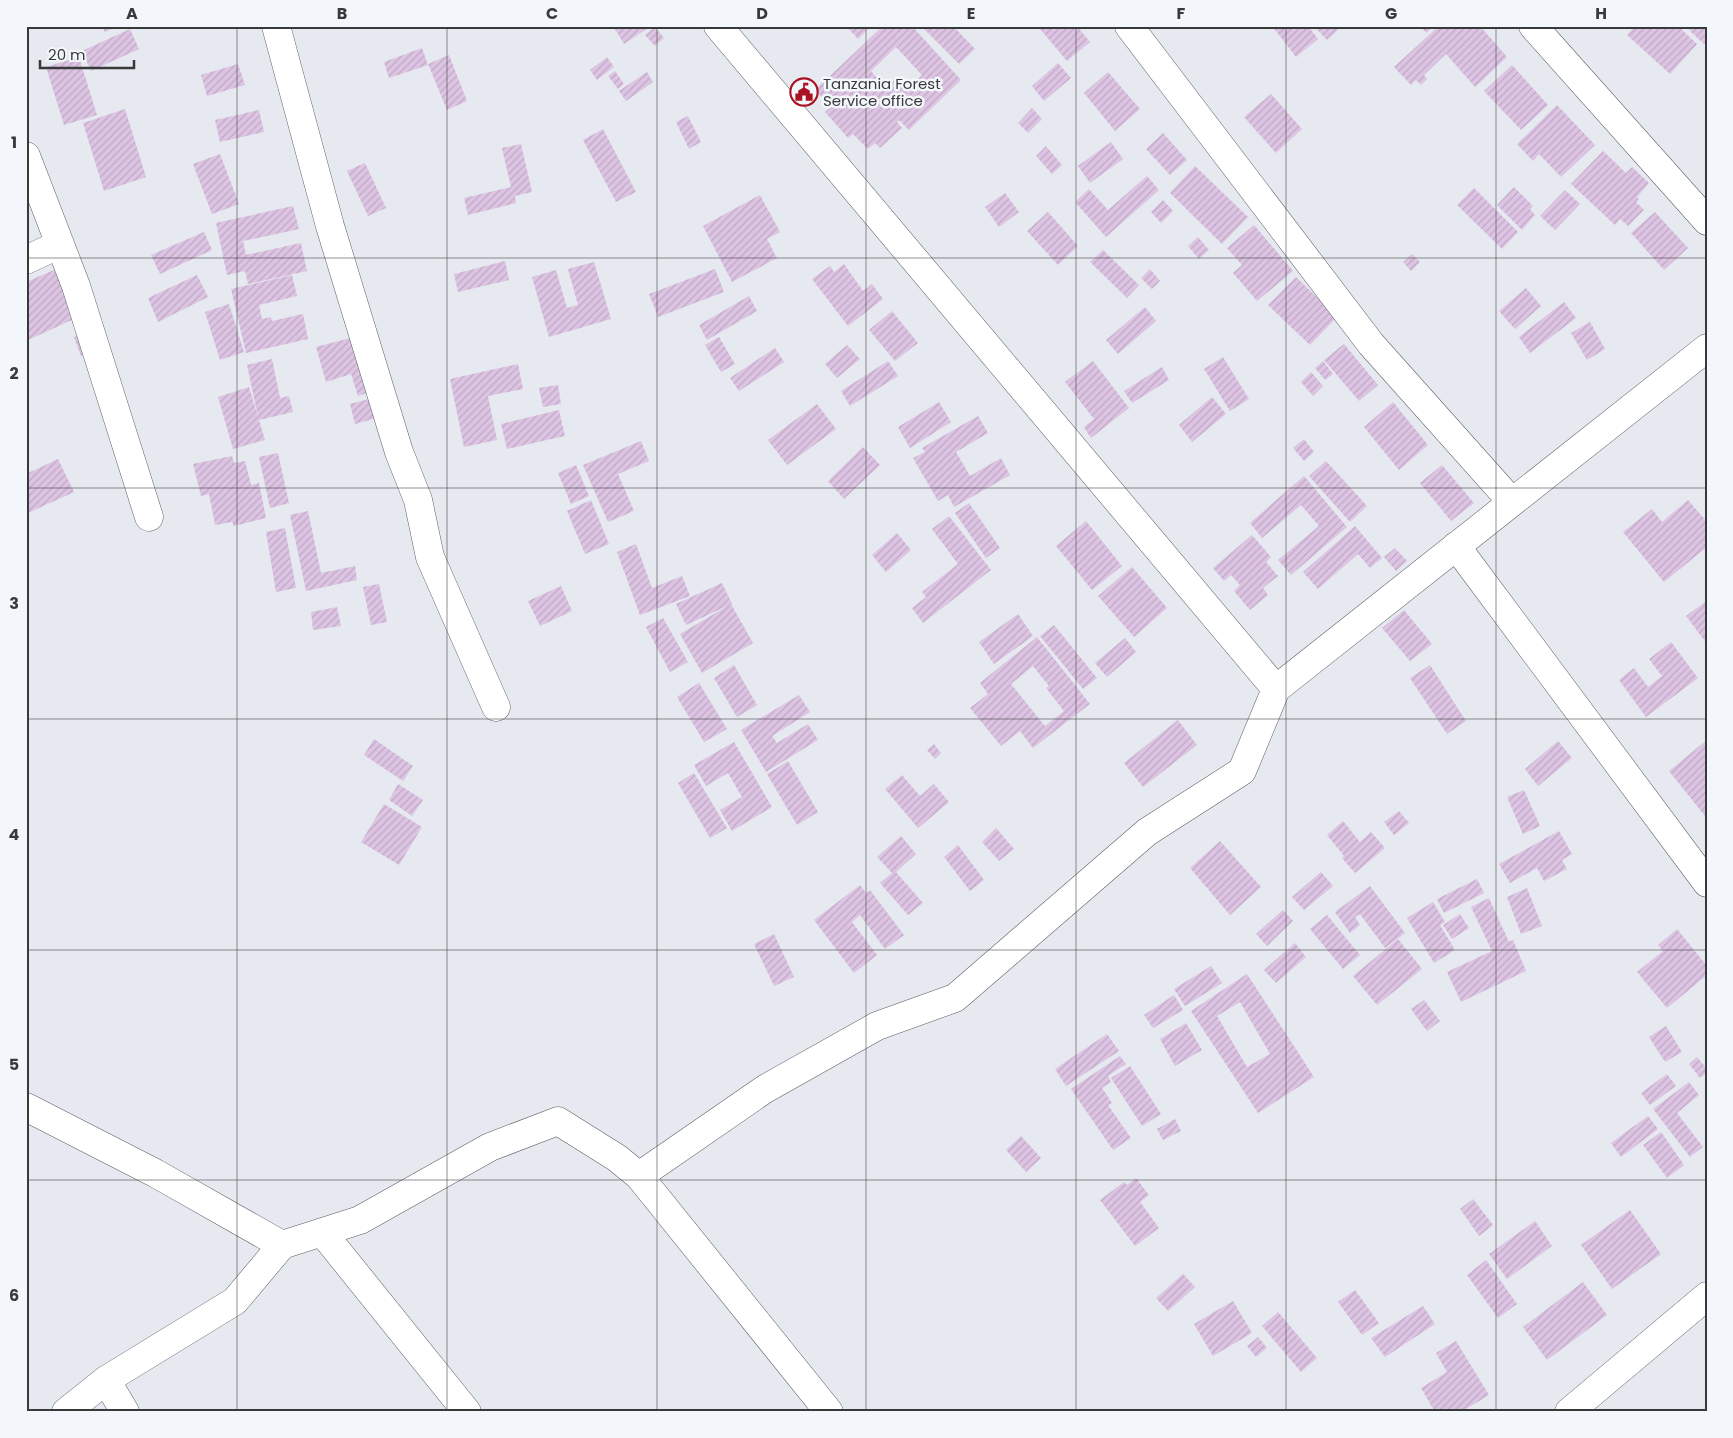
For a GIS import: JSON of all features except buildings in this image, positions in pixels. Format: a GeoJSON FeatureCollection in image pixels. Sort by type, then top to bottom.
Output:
{"type":"FeatureCollection","features":[{"type":"Feature","properties":{"kind":"street"},"geometry":{"type":"LineString","coordinates":[[276,26],[330,226],[399,452],[418,500],[430,557],[496,707]]}},
{"type":"Feature","properties":{"kind":"street"},"geometry":{"type":"LineString","coordinates":[[718,26],[1276,689]]}},
{"type":"Feature","properties":{"kind":"street"},"geometry":{"type":"LineString","coordinates":[[1129,26],[1370,344],[1512,502]]}},
{"type":"Feature","properties":{"kind":"street"},"geometry":{"type":"LineString","coordinates":[[1534,26],[1707,222]]}},
{"type":"Feature","properties":{"kind":"street"},"geometry":{"type":"LineString","coordinates":[[26,156],[76,286],[149,517]]}},
{"type":"Feature","properties":{"kind":"street"},"geometry":{"type":"LineString","coordinates":[[26,260],[60,244]]}},
{"type":"Feature","properties":{"kind":"street"},"geometry":{"type":"LineString","coordinates":[[639,1176],[782,1080],[877,1026],[955,998],[1147,832],[1242,771],[1276,689],[1707,348]]}},
{"type":"Feature","properties":{"kind":"street"},"geometry":{"type":"LineString","coordinates":[[1456,546],[1707,883]]}},
{"type":"Feature","properties":{"kind":"street"},"geometry":{"type":"LineString","coordinates":[[26,1107],[155,1173],[282,1245]]}},
{"type":"Feature","properties":{"kind":"street"},"geometry":{"type":"LineString","coordinates":[[66,1412],[106,1380],[235,1301],[282,1245],[360,1220],[490,1147],[558,1120],[618,1158],[639,1176],[829,1412]]}},
{"type":"Feature","properties":{"kind":"street"},"geometry":{"type":"LineString","coordinates":[[322,1232],[467,1412]]}},
{"type":"Feature","properties":{"kind":"street"},"geometry":{"type":"LineString","coordinates":[[1569,1412],[1707,1296]]}},
{"type":"Feature","properties":{"kind":"street"},"geometry":{"type":"LineString","coordinates":[[106,1380],[126,1412]]}},
{"type":"Feature","properties":{"kind":"place","name":"Tanzania Forest Service office"},"geometry":{"type":"Point","coordinates":[804,92]}}]}
